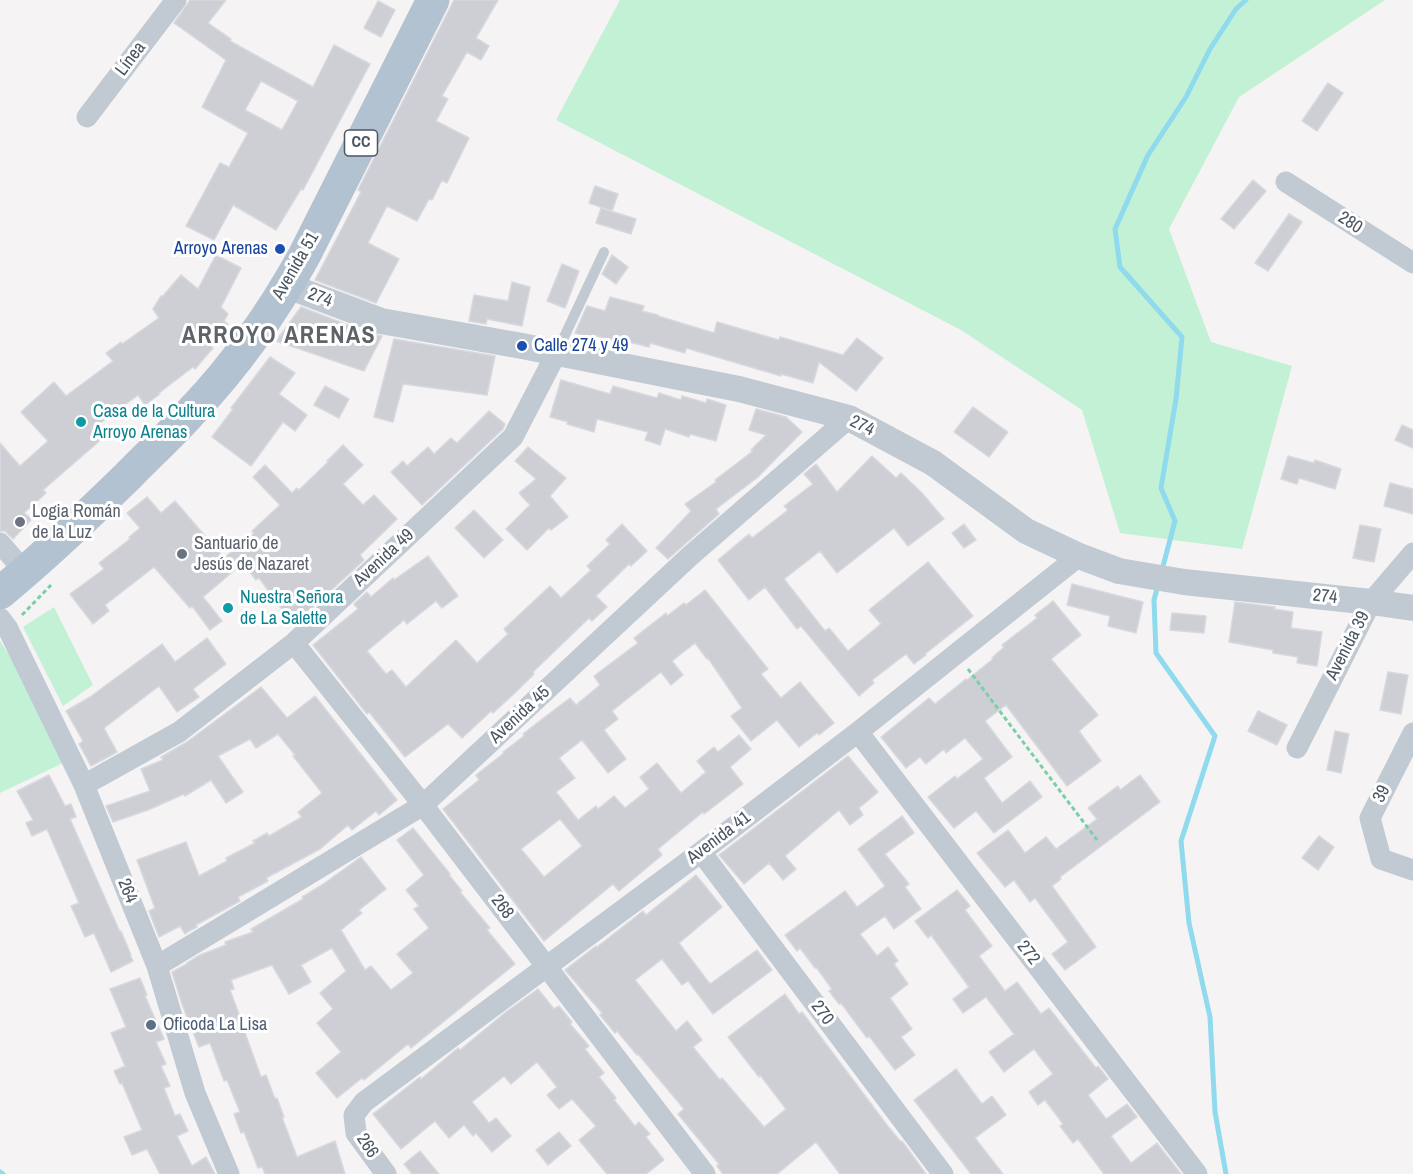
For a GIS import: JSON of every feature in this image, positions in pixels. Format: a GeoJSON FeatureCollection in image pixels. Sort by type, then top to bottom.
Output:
{"type":"FeatureCollection","features":[{"type":"Feature","properties":{"kind":"main road","name":"Avenida 51"},"geometry":{"type":"LineString","coordinates":[[0,593],[89,514],[193,411],[247,347],[288,286],[304,256],[422,4]]}},
{"type":"Feature","properties":{"kind":"street","name":"Línea"},"geometry":{"type":"LineString","coordinates":[[87,117],[176,0]]}},
{"type":"Feature","properties":{"kind":"street","name":"280"},"geometry":{"type":"LineString","coordinates":[[1286,182],[1413,263]]}},
{"type":"Feature","properties":{"kind":"street","name":"274"},"geometry":{"type":"LineString","coordinates":[[288,286],[381,321],[739,389],[849,418],[933,463],[1026,531],[1079,556],[1119,571],[1184,582],[1413,608]]}},
{"type":"Feature","properties":{"kind":"street","name":"Avenida 49"},"geometry":{"type":"LineString","coordinates":[[84,785],[179,732],[294,643],[513,437],[556,354]]}},
{"type":"Feature","properties":{"kind":"street","name":"Avenida 45"},"geometry":{"type":"LineString","coordinates":[[158,966],[423,805],[690,556],[849,418]]}},
{"type":"Feature","properties":{"kind":"street"},"geometry":{"type":"LineString","coordinates":[[0,543],[25,572]]}},
{"type":"Feature","properties":{"kind":"street","name":"Avenida 39"},"geometry":{"type":"LineString","coordinates":[[1297,748],[1371,602],[1413,553]]}},
{"type":"Feature","properties":{"kind":"street","name":"Avenida 41"},"geometry":{"type":"LineString","coordinates":[[354,1115],[364,1102],[701,852],[858,732],[1079,556]]}},
{"type":"Feature","properties":{"kind":"street","name":"264"},"geometry":{"type":"LineString","coordinates":[[0,618],[8,628],[84,785],[158,966],[195,1093],[229,1174]]}},
{"type":"Feature","properties":{"kind":"street","name":"268"},"geometry":{"type":"LineString","coordinates":[[294,643],[423,805],[705,1174]]}},
{"type":"Feature","properties":{"kind":"street","name":"272"},"geometry":{"type":"LineString","coordinates":[[858,732],[1198,1174]]}},
{"type":"Feature","properties":{"kind":"street","name":"39"},"geometry":{"type":"LineString","coordinates":[[1413,733],[1370,818],[1381,859],[1413,870]]}},
{"type":"Feature","properties":{"kind":"street","name":"270"},"geometry":{"type":"LineString","coordinates":[[701,852],[943,1174]]}},
{"type":"Feature","properties":{"kind":"street","name":"266"},"geometry":{"type":"LineString","coordinates":[[354,1115],[356,1133],[386,1174]]}},
{"type":"Feature","properties":{"kind":"lane"},"geometry":{"type":"LineString","coordinates":[[556,354],[604,252]]}},
{"type":"Feature","properties":{"kind":"path"},"geometry":{"type":"LineString","coordinates":[[957,655],[1097,840]]}},
{"type":"Feature","properties":{"kind":"green space"},"geometry":{"type":"Polygon","coordinates":[[[620,0],[1385,0],[1239,97],[1169,229],[1211,342],[1292,366],[1242,549],[1120,533],[1082,410],[961,330],[556,120],[620,0]]]}},
{"type":"Feature","properties":{"kind":"green space"},"geometry":{"type":"Polygon","coordinates":[[[54,607],[93,685],[63,706],[23,627],[54,607]]]}},
{"type":"Feature","properties":{"kind":"green space"},"geometry":{"type":"Polygon","coordinates":[[[0,641],[28,684],[63,763],[0,793],[0,641]]]}},
{"type":"Feature","properties":{"kind":"building"},"geometry":{"type":"Polygon","coordinates":[[[190,0],[226,0],[208,23],[231,39],[230,41],[313,87],[334,45],[370,64],[303,190],[301,189],[276,230],[233,205],[214,240],[186,226],[220,163],[229,167],[248,133],[202,107],[226,60],[174,23],[190,0]],[[261,81],[245,110],[282,130],[298,101],[261,81]]]}},
{"type":"Feature","properties":{"kind":"building"},"geometry":{"type":"Polygon","coordinates":[[[454,0],[498,0],[476,38],[489,46],[481,60],[467,52],[442,96],[448,99],[436,121],[469,138],[447,183],[442,180],[432,200],[429,199],[417,221],[387,206],[368,243],[399,259],[376,303],[315,280],[361,192],[358,190],[454,0]]]}},
{"type":"Feature","properties":{"kind":"building"},"geometry":{"type":"Polygon","coordinates":[[[378,1],[395,10],[381,37],[364,28],[378,1]]]}},
{"type":"Feature","properties":{"kind":"building"},"geometry":{"type":"Polygon","coordinates":[[[1328,83],[1343,93],[1317,131],[1302,121],[1328,83]]]}},
{"type":"Feature","properties":{"kind":"building"},"geometry":{"type":"Polygon","coordinates":[[[1253,180],[1266,191],[1234,229],[1221,219],[1253,180]]]}},
{"type":"Feature","properties":{"kind":"building"},"geometry":{"type":"Polygon","coordinates":[[[595,186],[618,194],[612,211],[589,203],[595,186]]]}},
{"type":"Feature","properties":{"kind":"building"},"geometry":{"type":"Polygon","coordinates":[[[601,208],[636,219],[631,234],[596,223],[601,208]]]}},
{"type":"Feature","properties":{"kind":"building"},"geometry":{"type":"Polygon","coordinates":[[[1289,214],[1302,222],[1268,271],[1255,263],[1289,214]]]}},
{"type":"Feature","properties":{"kind":"building"},"geometry":{"type":"Polygon","coordinates":[[[216,255],[241,268],[221,307],[228,314],[224,321],[228,324],[210,345],[213,348],[195,369],[193,367],[145,405],[138,395],[95,427],[104,437],[43,490],[46,493],[24,513],[32,519],[13,539],[5,531],[0,531],[0,443],[20,466],[48,441],[21,412],[54,382],[66,396],[113,361],[106,353],[159,318],[153,309],[161,296],[181,275],[198,289],[216,255]]]}},
{"type":"Feature","properties":{"kind":"building"},"geometry":{"type":"Polygon","coordinates":[[[612,255],[628,267],[616,284],[602,274],[612,255]]]}},
{"type":"Feature","properties":{"kind":"building"},"geometry":{"type":"Polygon","coordinates":[[[562,264],[579,271],[565,308],[547,301],[562,264]]]}},
{"type":"Feature","properties":{"kind":"building"},"geometry":{"type":"Polygon","coordinates":[[[512,282],[530,287],[522,326],[487,319],[486,324],[469,321],[474,295],[508,301],[512,282]]]}},
{"type":"Feature","properties":{"kind":"building"},"geometry":{"type":"Polygon","coordinates":[[[610,297],[644,306],[642,311],[714,333],[717,322],[843,355],[857,338],[883,358],[856,391],[819,362],[813,383],[686,348],[685,353],[650,343],[649,347],[617,339],[616,341],[593,335],[592,338],[575,333],[587,306],[605,311],[610,297]]]}},
{"type":"Feature","properties":{"kind":"building"},"geometry":{"type":"Polygon","coordinates":[[[301,307],[371,334],[382,336],[364,371],[276,341],[301,307]]]}},
{"type":"Feature","properties":{"kind":"building"},"geometry":{"type":"Polygon","coordinates":[[[394,339],[495,356],[487,395],[403,384],[393,422],[374,417],[394,339]]]}},
{"type":"Feature","properties":{"kind":"building"},"geometry":{"type":"Polygon","coordinates":[[[270,357],[295,373],[279,394],[307,415],[295,431],[283,422],[251,466],[212,437],[270,357]]]}},
{"type":"Feature","properties":{"kind":"building"},"geometry":{"type":"Polygon","coordinates":[[[561,380],[610,394],[613,386],[657,398],[659,393],[681,400],[682,396],[706,403],[707,399],[726,405],[716,441],[690,434],[689,437],[665,429],[660,445],[645,440],[648,432],[597,419],[594,432],[550,417],[561,380]]]}},
{"type":"Feature","properties":{"kind":"building"},"geometry":{"type":"Polygon","coordinates":[[[325,386],[349,399],[339,418],[314,405],[325,386]]]}},
{"type":"Feature","properties":{"kind":"building"},"geometry":{"type":"Polygon","coordinates":[[[973,407],[1008,432],[989,457],[954,432],[973,407]]]}},
{"type":"Feature","properties":{"kind":"building"},"geometry":{"type":"Polygon","coordinates":[[[756,409],[786,417],[802,432],[758,477],[716,509],[719,514],[668,559],[656,548],[691,511],[685,504],[753,451],[751,450],[766,435],[749,430],[756,409]]]}},
{"type":"Feature","properties":{"kind":"building"},"geometry":{"type":"Polygon","coordinates":[[[489,411],[505,424],[503,429],[422,505],[391,472],[403,461],[407,466],[428,447],[434,454],[451,438],[457,443],[489,411]]]}},
{"type":"Feature","properties":{"kind":"building"},"geometry":{"type":"Polygon","coordinates":[[[1402,425],[1413,430],[1413,448],[1395,440],[1402,425]]]}},
{"type":"Feature","properties":{"kind":"building"},"geometry":{"type":"Polygon","coordinates":[[[343,445],[363,465],[343,484],[363,505],[374,495],[397,519],[360,555],[364,560],[292,623],[259,578],[256,580],[243,563],[203,597],[222,621],[210,630],[192,606],[190,608],[154,567],[105,605],[109,611],[93,624],[70,594],[104,569],[99,563],[130,539],[129,537],[140,528],[127,513],[147,497],[161,513],[175,501],[224,558],[254,533],[252,531],[280,505],[253,477],[265,465],[292,493],[297,488],[299,490],[343,445]]]}},
{"type":"Feature","properties":{"kind":"building"},"geometry":{"type":"Polygon","coordinates":[[[528,447],[566,478],[550,496],[568,517],[551,530],[549,528],[527,550],[506,529],[530,505],[519,493],[536,479],[515,461],[528,447]]]}},
{"type":"Feature","properties":{"kind":"building"},"geometry":{"type":"Polygon","coordinates":[[[872,456],[896,478],[901,473],[944,519],[908,546],[894,528],[837,573],[820,551],[784,579],[825,631],[829,628],[848,651],[881,624],[869,610],[928,562],[973,616],[914,664],[906,654],[872,680],[874,683],[859,696],[801,626],[797,629],[765,587],[749,600],[718,560],[749,534],[752,538],[788,510],[784,506],[813,484],[804,474],[816,464],[837,492],[872,456]]]}},
{"type":"Feature","properties":{"kind":"building"},"geometry":{"type":"Polygon","coordinates":[[[1288,456],[1314,463],[1315,460],[1341,469],[1335,489],[1299,478],[1297,484],[1281,479],[1288,456]]]}},
{"type":"Feature","properties":{"kind":"building"},"geometry":{"type":"Polygon","coordinates":[[[1390,483],[1413,489],[1413,514],[1384,506],[1390,483]]]}},
{"type":"Feature","properties":{"kind":"building"},"geometry":{"type":"Polygon","coordinates":[[[474,510],[503,540],[484,558],[455,528],[474,510]]]}},
{"type":"Feature","properties":{"kind":"building"},"geometry":{"type":"Polygon","coordinates":[[[622,524],[647,551],[631,566],[629,564],[596,596],[607,607],[592,621],[589,618],[533,672],[534,674],[518,690],[462,738],[448,724],[405,757],[369,712],[367,714],[313,645],[358,609],[354,604],[367,592],[371,597],[393,578],[394,580],[428,556],[458,596],[442,608],[436,601],[407,624],[404,620],[367,651],[386,674],[392,670],[406,687],[456,640],[477,663],[508,634],[504,629],[550,586],[561,598],[591,570],[587,566],[610,544],[606,540],[622,524]]]}},
{"type":"Feature","properties":{"kind":"building"},"geometry":{"type":"Polygon","coordinates":[[[964,524],[976,540],[964,548],[952,533],[964,524]]]}},
{"type":"Feature","properties":{"kind":"building"},"geometry":{"type":"Polygon","coordinates":[[[1360,525],[1381,529],[1374,562],[1353,558],[1360,525]]]}},
{"type":"Feature","properties":{"kind":"building"},"geometry":{"type":"Polygon","coordinates":[[[1072,584],[1143,602],[1136,633],[1108,626],[1110,616],[1067,605],[1072,584]]]}},
{"type":"Feature","properties":{"kind":"building"},"geometry":{"type":"Polygon","coordinates":[[[705,590],[768,669],[761,674],[781,698],[800,682],[834,723],[799,747],[777,720],[751,741],[731,716],[742,708],[695,643],[672,661],[683,675],[671,685],[661,672],[612,711],[618,719],[604,730],[626,759],[608,773],[582,740],[559,758],[575,778],[556,792],[578,820],[596,806],[598,809],[614,796],[625,808],[649,789],[640,777],[657,763],[681,793],[706,772],[697,761],[714,747],[718,752],[739,735],[751,749],[730,767],[743,784],[704,814],[703,812],[658,849],[662,855],[619,891],[613,884],[544,941],[443,809],[479,780],[476,775],[524,736],[523,734],[570,698],[576,705],[600,685],[594,676],[638,643],[634,638],[666,613],[667,616],[684,603],[686,605],[705,590]],[[560,819],[521,849],[544,877],[582,846],[560,819]]]}},
{"type":"Feature","properties":{"kind":"building"},"geometry":{"type":"Polygon","coordinates":[[[1053,601],[1081,635],[1051,659],[1098,715],[1079,731],[1101,761],[1067,786],[1006,705],[985,721],[1012,757],[984,778],[1002,803],[1030,781],[1042,797],[994,833],[976,811],[954,828],[928,797],[955,776],[957,779],[983,759],[965,738],[946,753],[944,749],[926,764],[920,757],[906,768],[881,737],[929,698],[935,704],[967,680],[993,659],[1004,647],[1002,645],[1037,618],[1035,615],[1053,601]]]}},
{"type":"Feature","properties":{"kind":"building"},"geometry":{"type":"Polygon","coordinates":[[[1235,602],[1275,607],[1274,609],[1293,612],[1291,628],[1322,632],[1317,666],[1297,663],[1298,657],[1273,653],[1273,650],[1229,642],[1235,602]]]}},
{"type":"Feature","properties":{"kind":"building"},"geometry":{"type":"Polygon","coordinates":[[[1172,613],[1206,616],[1204,633],[1170,630],[1172,613]]]}},
{"type":"Feature","properties":{"kind":"building"},"geometry":{"type":"Polygon","coordinates":[[[207,638],[226,664],[193,689],[199,697],[177,712],[159,686],[104,728],[117,752],[91,766],[79,744],[83,741],[66,711],[90,697],[162,644],[175,662],[207,638]]]}},
{"type":"Feature","properties":{"kind":"building"},"geometry":{"type":"Polygon","coordinates":[[[1388,672],[1408,675],[1401,714],[1380,710],[1388,672]]]}},
{"type":"Feature","properties":{"kind":"building"},"geometry":{"type":"Polygon","coordinates":[[[261,687],[287,718],[315,696],[397,800],[379,815],[376,811],[352,830],[348,825],[320,849],[266,878],[268,881],[238,897],[240,901],[196,925],[197,927],[185,934],[180,926],[159,937],[149,911],[155,908],[137,860],[186,842],[199,876],[227,861],[226,858],[255,843],[253,841],[267,833],[269,836],[302,817],[298,812],[322,793],[278,734],[256,748],[250,739],[218,756],[243,792],[226,803],[211,780],[185,796],[184,794],[113,822],[106,806],[150,791],[141,769],[163,760],[161,757],[187,742],[261,687]]]}},
{"type":"Feature","properties":{"kind":"building"},"geometry":{"type":"Polygon","coordinates":[[[1258,711],[1287,725],[1277,745],[1248,731],[1258,711]]]}},
{"type":"Feature","properties":{"kind":"building"},"geometry":{"type":"Polygon","coordinates":[[[1335,731],[1349,734],[1341,773],[1327,770],[1335,731]]]}},
{"type":"Feature","properties":{"kind":"building"},"geometry":{"type":"Polygon","coordinates":[[[848,756],[878,792],[859,808],[863,815],[850,825],[839,810],[785,856],[796,869],[783,880],[769,863],[744,884],[719,855],[848,756]]]}},
{"type":"Feature","properties":{"kind":"building"},"geometry":{"type":"Polygon","coordinates":[[[49,775],[65,806],[71,804],[76,817],[70,819],[133,961],[111,972],[94,933],[85,937],[71,906],[79,903],[47,829],[32,836],[26,823],[33,820],[17,791],[49,775]]]}},
{"type":"Feature","properties":{"kind":"building"},"geometry":{"type":"Polygon","coordinates":[[[1140,775],[1160,802],[1060,877],[1061,879],[1052,886],[1096,947],[1065,970],[1052,954],[1068,942],[1035,898],[1030,902],[1014,880],[1005,887],[977,853],[1008,830],[1025,853],[1046,837],[1056,849],[1097,819],[1088,808],[1118,786],[1120,790],[1140,775]]]}},
{"type":"Feature","properties":{"kind":"building"},"geometry":{"type":"Polygon","coordinates":[[[902,816],[914,833],[885,854],[909,884],[905,887],[921,909],[894,929],[885,916],[860,934],[877,956],[888,947],[898,961],[894,964],[908,984],[890,998],[912,1029],[901,1037],[915,1055],[895,1070],[869,1036],[867,1038],[829,991],[832,989],[816,967],[800,948],[797,951],[785,935],[845,891],[857,907],[885,886],[858,849],[902,816]]]}},
{"type":"Feature","properties":{"kind":"building"},"geometry":{"type":"Polygon","coordinates":[[[413,828],[450,874],[462,891],[460,892],[490,928],[487,930],[515,964],[411,1048],[408,1044],[364,1080],[362,1078],[337,1098],[316,1073],[341,1052],[317,1023],[333,1009],[320,993],[346,971],[332,948],[301,965],[311,982],[289,994],[272,965],[231,980],[234,989],[230,990],[261,1077],[266,1075],[275,1099],[277,1098],[297,1157],[335,1141],[345,1174],[265,1174],[262,1167],[258,1168],[244,1132],[241,1133],[234,1114],[240,1112],[227,1080],[224,1081],[210,1043],[199,1047],[172,972],[200,955],[226,945],[225,942],[253,932],[251,929],[303,899],[302,897],[361,857],[386,889],[359,910],[362,913],[341,930],[365,970],[371,966],[391,990],[413,973],[397,954],[429,928],[414,909],[419,906],[406,890],[424,875],[397,840],[413,828]]]}},
{"type":"Feature","properties":{"kind":"building"},"geometry":{"type":"Polygon","coordinates":[[[1319,836],[1334,847],[1318,870],[1302,858],[1319,836]]]}},
{"type":"Feature","properties":{"kind":"building"},"geometry":{"type":"Polygon","coordinates":[[[696,875],[722,907],[679,943],[710,984],[757,950],[772,970],[713,1014],[688,981],[682,985],[662,959],[635,980],[676,1031],[687,1021],[702,1040],[693,1047],[764,1127],[786,1109],[728,1037],[785,994],[799,1014],[802,1012],[926,1174],[840,1174],[816,1142],[777,1174],[723,1174],[717,1166],[719,1164],[678,1114],[684,1109],[638,1054],[617,1031],[615,1033],[600,1015],[602,1013],[565,970],[643,911],[646,915],[696,875]]]}},
{"type":"Feature","properties":{"kind":"building"},"geometry":{"type":"Polygon","coordinates":[[[957,890],[970,906],[965,910],[992,946],[979,956],[1005,991],[1017,982],[1041,1014],[1049,1008],[1096,1068],[1098,1066],[1108,1079],[1088,1095],[1106,1119],[1127,1104],[1137,1117],[1111,1136],[1131,1163],[1157,1143],[1181,1174],[1104,1174],[1078,1139],[1073,1143],[1060,1126],[1063,1124],[1045,1100],[1038,1105],[1029,1092],[1053,1074],[1034,1049],[1004,1072],[989,1052],[1014,1034],[986,997],[963,1013],[953,999],[969,987],[931,935],[928,938],[915,921],[957,890]]]}},
{"type":"Feature","properties":{"kind":"building"},"geometry":{"type":"Polygon","coordinates":[[[140,978],[147,995],[145,996],[164,1039],[156,1042],[166,1064],[161,1066],[170,1086],[164,1088],[175,1116],[180,1114],[188,1131],[177,1136],[192,1166],[206,1157],[215,1174],[160,1174],[147,1149],[132,1155],[124,1137],[142,1130],[122,1083],[120,1084],[114,1071],[125,1066],[111,1033],[126,1027],[110,989],[140,978]]]}},
{"type":"Feature","properties":{"kind":"building"},"geometry":{"type":"Polygon","coordinates":[[[538,989],[554,1009],[559,1006],[572,1022],[570,1024],[589,1046],[585,1049],[604,1073],[599,1077],[616,1098],[614,1100],[635,1126],[639,1122],[650,1134],[646,1137],[664,1160],[646,1174],[607,1174],[579,1140],[596,1126],[572,1099],[559,1109],[547,1095],[557,1087],[537,1062],[511,1084],[504,1076],[472,1102],[489,1123],[496,1118],[511,1136],[492,1152],[476,1133],[473,1136],[464,1125],[449,1138],[435,1121],[401,1149],[373,1114],[538,989]]]}},
{"type":"Feature","properties":{"kind":"building"},"geometry":{"type":"Polygon","coordinates":[[[956,1069],[982,1104],[992,1096],[1006,1115],[975,1138],[1003,1174],[971,1174],[914,1100],[956,1069]]]}},
{"type":"Feature","properties":{"kind":"building"},"geometry":{"type":"Polygon","coordinates":[[[559,1132],[571,1146],[548,1165],[536,1150],[559,1132]]]}},
{"type":"Feature","properties":{"kind":"building"},"geometry":{"type":"Polygon","coordinates":[[[420,1151],[439,1174],[412,1174],[404,1164],[420,1151]]]}},
{"type":"Feature","properties":{"kind":"waterway"},"geometry":{"type":"LineString","coordinates":[[1162,570],[1175,521],[1161,488],[1176,399],[1182,337],[1120,267],[1115,229],[1148,155],[1186,97],[1210,49],[1236,9],[1246,0]]}},
{"type":"Feature","properties":{"kind":"waterway"},"geometry":{"type":"LineString","coordinates":[[1158,585],[1154,600],[1156,653],[1215,736],[1181,841],[1189,923],[1210,1017],[1215,1112],[1226,1174]]}},
{"type":"Feature","properties":{"kind":"place","name":"Arroyo Arenas"},"geometry":{"type":"Point","coordinates":[280,249]}},
{"type":"Feature","properties":{"kind":"place","name":"Calle 274 y 49"},"geometry":{"type":"Point","coordinates":[522,346]}},
{"type":"Feature","properties":{"kind":"place","name":"Casa de la Cultura Arroyo Arenas"},"geometry":{"type":"Point","coordinates":[81,422]}},
{"type":"Feature","properties":{"kind":"place","name":"Logia Román de la Luz"},"geometry":{"type":"Point","coordinates":[20,522]}},
{"type":"Feature","properties":{"kind":"place","name":"Santuario de Jesús de Nazaret"},"geometry":{"type":"Point","coordinates":[182,554]}},
{"type":"Feature","properties":{"kind":"place","name":"Nuestra Señora de La Salette"},"geometry":{"type":"Point","coordinates":[228,608]}},
{"type":"Feature","properties":{"kind":"place","name":"Oficoda La Lisa"},"geometry":{"type":"Point","coordinates":[151,1025]}},
{"type":"Feature","properties":{"kind":"district","name":"ARROYO ARENAS"},"geometry":{"type":"Point","coordinates":[279,337]}}]}
